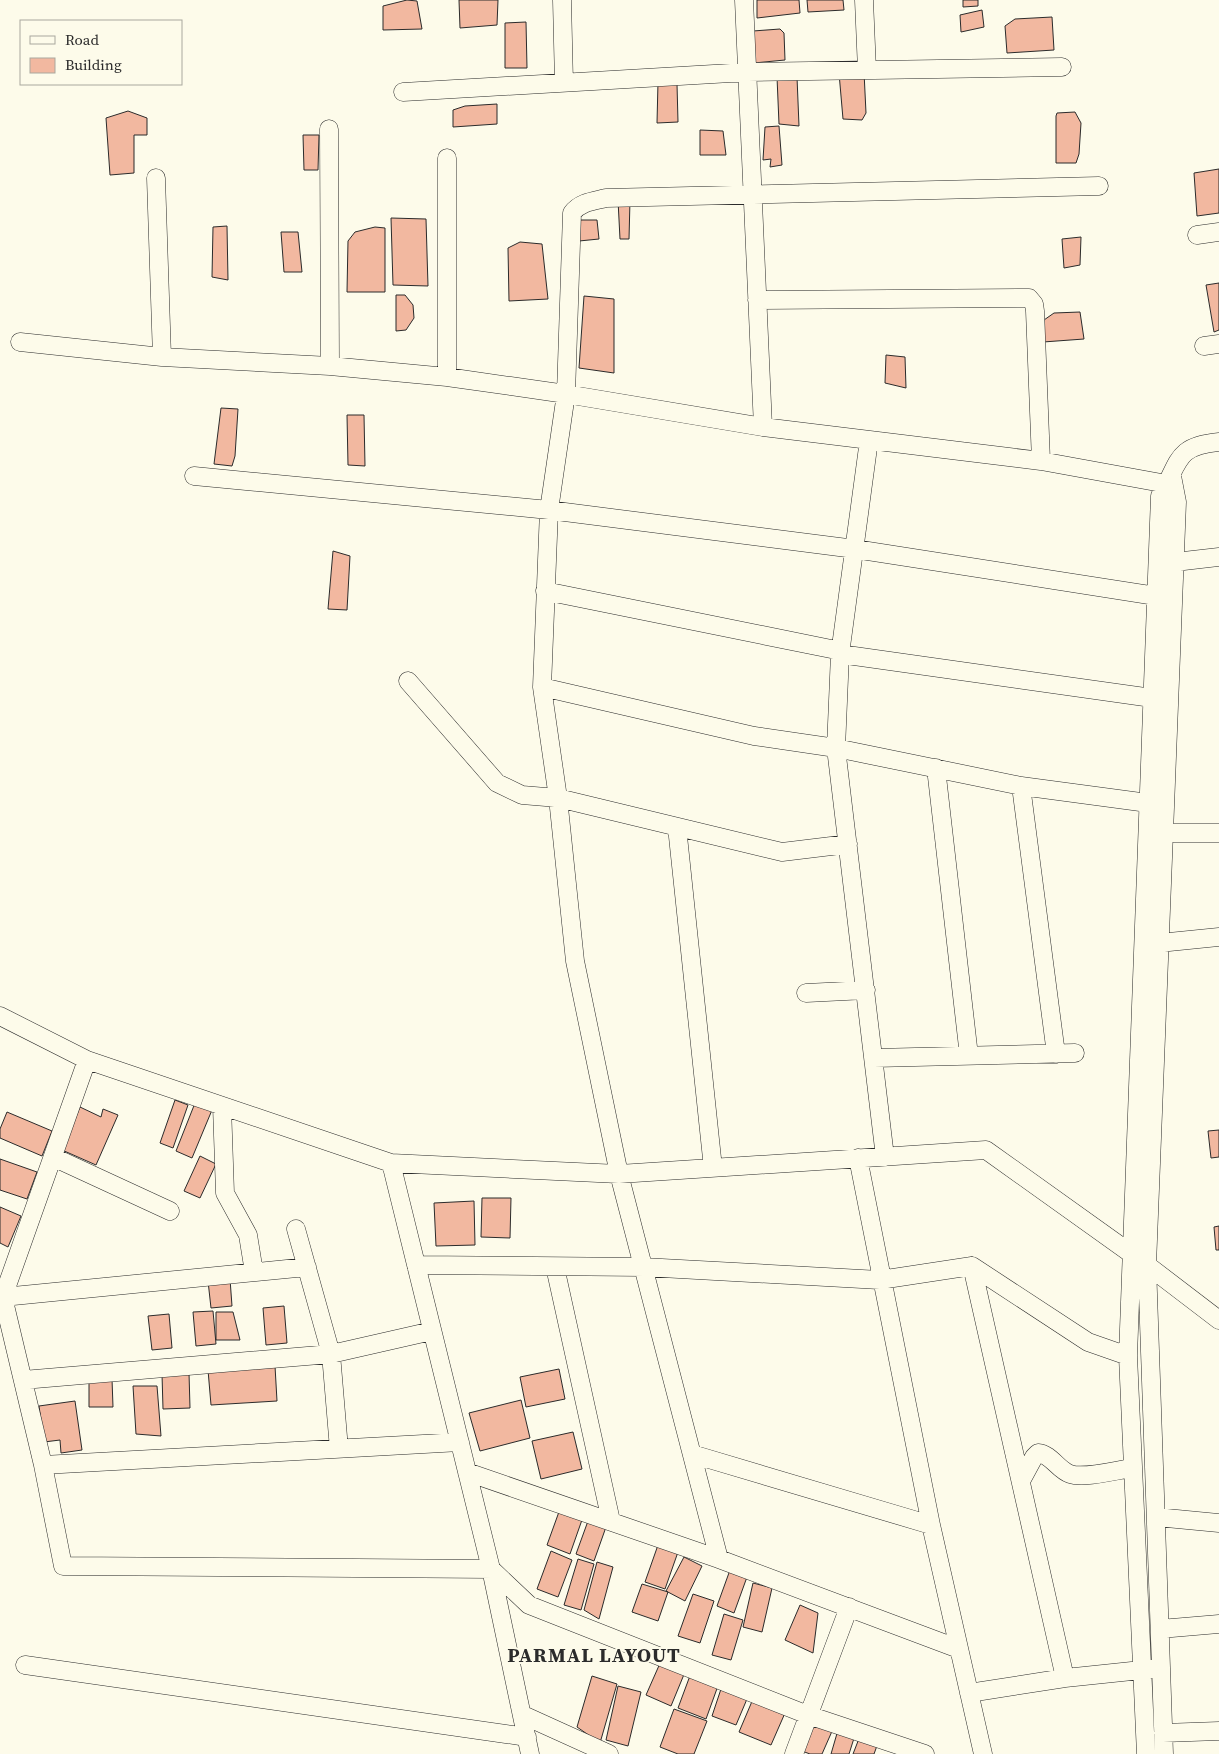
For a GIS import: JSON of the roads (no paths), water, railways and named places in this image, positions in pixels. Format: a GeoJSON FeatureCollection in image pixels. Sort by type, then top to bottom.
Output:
{"type":"FeatureCollection","features":[{"type":"Feature","properties":{"kind":"street"},"geometry":{"type":"LineString","coordinates":[[562,0],[564,83]]}},
{"type":"Feature","properties":{"kind":"street"},"geometry":{"type":"LineString","coordinates":[[744,0],[763,427]]}},
{"type":"Feature","properties":{"kind":"street"},"geometry":{"type":"LineString","coordinates":[[864,0],[867,70]]}},
{"type":"Feature","properties":{"kind":"street"},"geometry":{"type":"LineString","coordinates":[[403,92],[748,72],[1062,67]]}},
{"type":"Feature","properties":{"kind":"street"},"geometry":{"type":"LineString","coordinates":[[329,129],[330,366]]}},
{"type":"Feature","properties":{"kind":"street"},"geometry":{"type":"LineString","coordinates":[[446,377],[447,158]]}},
{"type":"Feature","properties":{"kind":"street"},"geometry":{"type":"LineString","coordinates":[[156,178],[162,357]]}},
{"type":"Feature","properties":{"kind":"street"},"geometry":{"type":"LineString","coordinates":[[719,1559],[618,1174],[575,961],[558,798],[542,687],[549,510],[566,394],[571,220],[576,207],[606,198],[1099,186]]}},
{"type":"Feature","properties":{"kind":"street"},"geometry":{"type":"LineString","coordinates":[[1197,236],[1219,232]]}},
{"type":"Feature","properties":{"kind":"street"},"geometry":{"type":"LineString","coordinates":[[757,300],[1029,298],[1034,304],[1035,311],[1042,460]]}},
{"type":"Feature","properties":{"kind":"street"},"geometry":{"type":"LineString","coordinates":[[20,342],[162,357],[330,366],[446,377],[566,394],[763,427],[1042,460],[1158,480],[1177,502],[1159,943],[1140,1260],[1128,1356],[1146,1754]]}},
{"type":"Feature","properties":{"kind":"street"},"geometry":{"type":"LineString","coordinates":[[869,440],[841,652],[836,748],[886,1157]]}},
{"type":"Feature","properties":{"kind":"street"},"geometry":{"type":"LineString","coordinates":[[1164,1754],[1156,1517],[1140,1260],[1148,803],[1160,496],[1158,480],[1182,453],[1196,446],[1219,442]]}},
{"type":"Feature","properties":{"kind":"street"},"geometry":{"type":"LineString","coordinates":[[194,476],[549,510],[855,549],[1156,596]]}},
{"type":"Feature","properties":{"kind":"street"},"geometry":{"type":"LineString","coordinates":[[1175,562],[1219,557]]}},
{"type":"Feature","properties":{"kind":"street"},"geometry":{"type":"LineString","coordinates":[[545,591],[841,652],[1152,698]]}},
{"type":"Feature","properties":{"kind":"street"},"geometry":{"type":"LineString","coordinates":[[408,681],[496,783],[522,795],[558,798],[782,852],[848,844]]}},
{"type":"Feature","properties":{"kind":"street"},"geometry":{"type":"LineString","coordinates":[[542,687],[754,736],[836,748],[1021,786],[1148,803]]}},
{"type":"Feature","properties":{"kind":"street"},"geometry":{"type":"LineString","coordinates":[[936,768],[969,1056]]}},
{"type":"Feature","properties":{"kind":"street"},"geometry":{"type":"LineString","coordinates":[[1021,786],[1056,1054]]}},
{"type":"Feature","properties":{"kind":"street"},"geometry":{"type":"LineString","coordinates":[[677,827],[713,1168]]}},
{"type":"Feature","properties":{"kind":"street"},"geometry":{"type":"LineString","coordinates":[[1163,833],[1219,833]]}},
{"type":"Feature","properties":{"kind":"street"},"geometry":{"type":"LineString","coordinates":[[1159,943],[1219,937]]}},
{"type":"Feature","properties":{"kind":"street"},"geometry":{"type":"LineString","coordinates":[[806,993],[866,990]]}},
{"type":"Feature","properties":{"kind":"street"},"geometry":{"type":"LineString","coordinates":[[0,1016],[86,1060],[391,1163],[618,1174],[986,1150],[1140,1260],[1219,1320]]}},
{"type":"Feature","properties":{"kind":"street"},"geometry":{"type":"LineString","coordinates":[[874,1058],[1075,1053]]}},
{"type":"Feature","properties":{"kind":"street"},"geometry":{"type":"LineString","coordinates":[[86,1060],[3,1297],[44,1465],[63,1566],[490,1569],[529,1605],[808,1715],[926,1754]]}},
{"type":"Feature","properties":{"kind":"street"},"geometry":{"type":"LineString","coordinates":[[222,1106],[226,1193],[248,1235],[254,1272]]}},
{"type":"Feature","properties":{"kind":"street"},"geometry":{"type":"LineString","coordinates":[[52,1157],[170,1211]]}},
{"type":"Feature","properties":{"kind":"street"},"geometry":{"type":"LineString","coordinates":[[858,1158],[880,1280],[931,1525],[983,1754]]}},
{"type":"Feature","properties":{"kind":"street"},"geometry":{"type":"LineString","coordinates":[[25,1665],[528,1746],[490,1569],[391,1163]]}},
{"type":"Feature","properties":{"kind":"street"},"geometry":{"type":"LineString","coordinates":[[296,1229],[331,1354],[339,1449]]}},
{"type":"Feature","properties":{"kind":"street"},"geometry":{"type":"LineString","coordinates":[[416,1265],[643,1267],[880,1280],[972,1266],[1088,1342],[1128,1356]]}},
{"type":"Feature","properties":{"kind":"street"},"geometry":{"type":"LineString","coordinates":[[555,1266],[611,1521]]}},
{"type":"Feature","properties":{"kind":"street"},"geometry":{"type":"LineString","coordinates":[[972,1266],[1065,1678]]}},
{"type":"Feature","properties":{"kind":"street"},"geometry":{"type":"LineString","coordinates":[[3,1297],[307,1267]]}},
{"type":"Feature","properties":{"kind":"street"},"geometry":{"type":"LineString","coordinates":[[23,1380],[331,1354],[432,1331]]}},
{"type":"Feature","properties":{"kind":"street"},"geometry":{"type":"LineString","coordinates":[[44,1465],[460,1442]]}},
{"type":"Feature","properties":{"kind":"street"},"geometry":{"type":"LineString","coordinates":[[1020,1481],[1038,1453],[1044,1454],[1061,1470],[1075,1475],[1132,1468]]}},
{"type":"Feature","properties":{"kind":"street"},"geometry":{"type":"LineString","coordinates":[[692,1454],[931,1525]]}},
{"type":"Feature","properties":{"kind":"street"},"geometry":{"type":"LineString","coordinates":[[467,1472],[719,1559],[959,1648]]}},
{"type":"Feature","properties":{"kind":"street"},"geometry":{"type":"LineString","coordinates":[[1156,1517],[1219,1523]]}},
{"type":"Feature","properties":{"kind":"street"},"geometry":{"type":"LineString","coordinates":[[794,1754],[849,1607]]}},
{"type":"Feature","properties":{"kind":"street"},"geometry":{"type":"LineString","coordinates":[[1160,1629],[1219,1624]]}},
{"type":"Feature","properties":{"kind":"street"},"geometry":{"type":"LineString","coordinates":[[969,1693],[1065,1678],[1161,1668]]}},
{"type":"Feature","properties":{"kind":"street"},"geometry":{"type":"LineString","coordinates":[[522,1715],[609,1754]]}},
{"type":"Feature","properties":{"kind":"street"},"geometry":{"type":"LineString","coordinates":[[1163,1733],[1219,1731]]}},
{"type":"Feature","properties":{"kind":"district","name":"PARMAL LAYOUT"},"geometry":{"type":"Point","coordinates":[594,1655]}}]}
